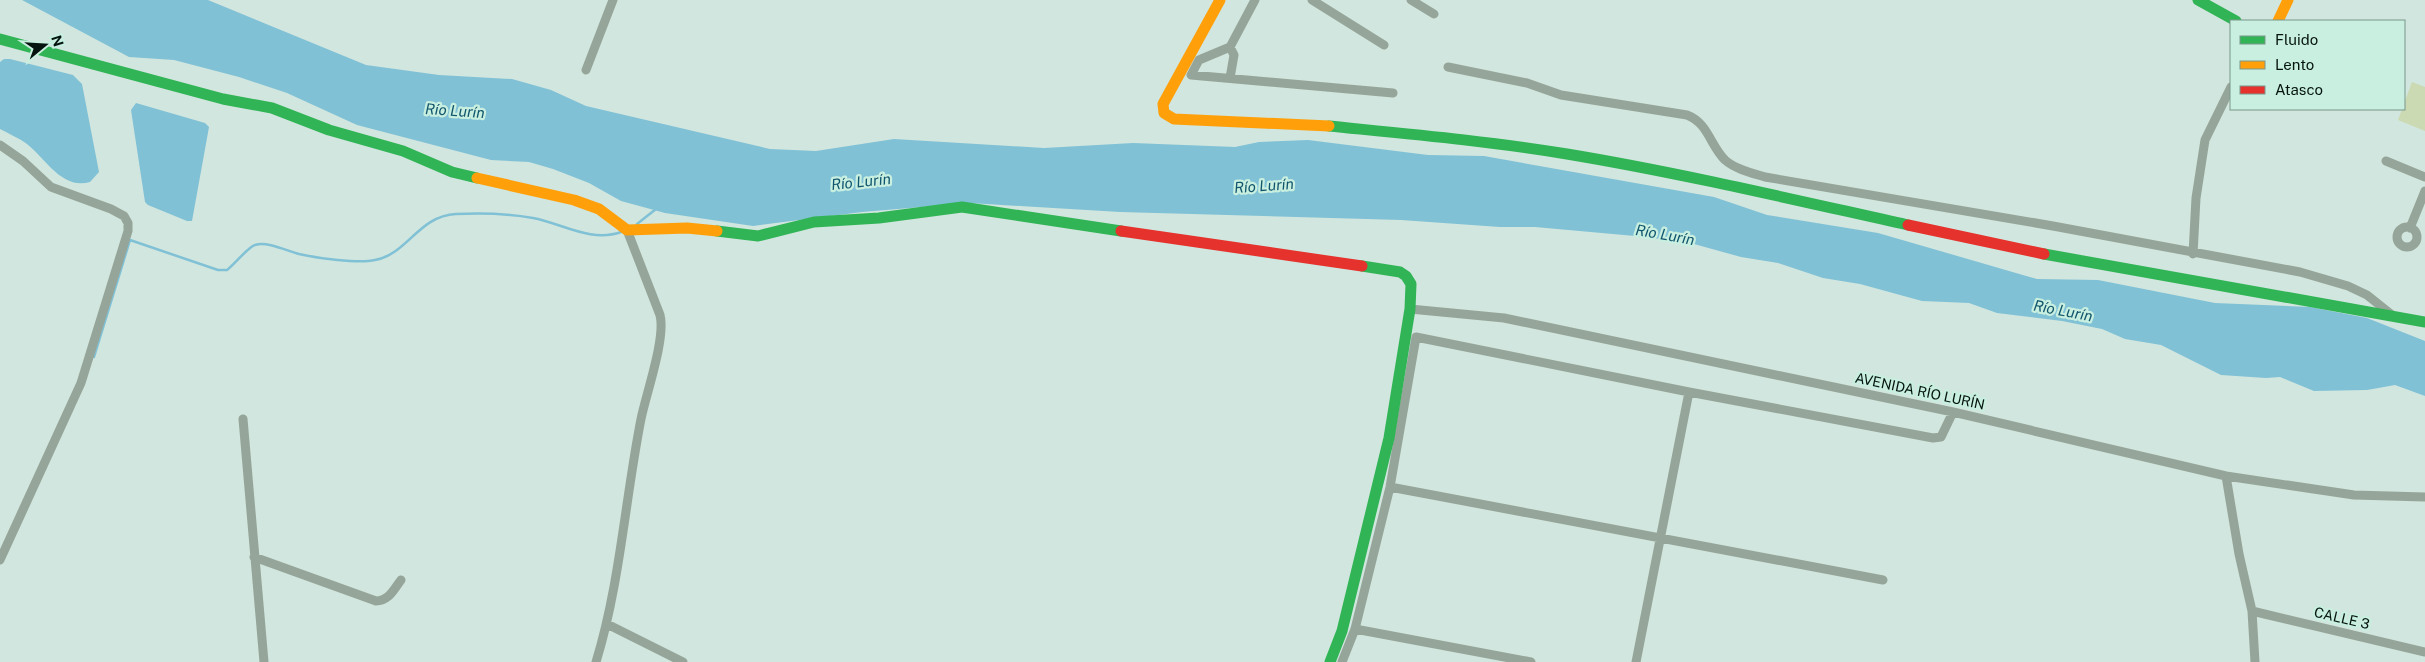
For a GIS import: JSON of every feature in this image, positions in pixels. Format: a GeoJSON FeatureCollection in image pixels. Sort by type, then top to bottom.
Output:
{"type":"FeatureCollection","features":[{"type":"Feature","properties":{"kind":"street"},"geometry":{"type":"LineString","coordinates":[[586,70],[613,0]]}},
{"type":"Feature","properties":{"kind":"street"},"geometry":{"type":"LineString","coordinates":[[1220,0],[1163,104],[1164,113],[1174,119],[1310,124],[1462,139],[1568,154],[2034,252],[2425,322]]}},
{"type":"Feature","properties":{"kind":"street"},"geometry":{"type":"LineString","coordinates":[[1255,0],[1230,47],[1199,60],[1191,75],[1393,93]]}},
{"type":"Feature","properties":{"kind":"street"},"geometry":{"type":"LineString","coordinates":[[1312,0],[1384,45]]}},
{"type":"Feature","properties":{"kind":"street"},"geometry":{"type":"LineString","coordinates":[[1411,0],[1434,14]]}},
{"type":"Feature","properties":{"kind":"street"},"geometry":{"type":"LineString","coordinates":[[2198,0],[2234,20]]}},
{"type":"Feature","properties":{"kind":"street"},"geometry":{"type":"LineString","coordinates":[[2278,20],[2288,0]]}},
{"type":"Feature","properties":{"kind":"street"},"geometry":{"type":"LineString","coordinates":[[0,39],[223,99],[272,108],[329,130],[403,151],[452,172],[574,200],[599,209],[627,230],[660,315],[662,330],[640,427],[607,624],[596,662]]}},
{"type":"Feature","properties":{"kind":"street"},"geometry":{"type":"LineString","coordinates":[[1230,47],[1234,55],[1230,78]]}},
{"type":"Feature","properties":{"kind":"street"},"geometry":{"type":"LineString","coordinates":[[1448,67],[1527,83],[1561,95],[1687,115],[1696,119],[1702,125],[1725,160],[1738,168],[1765,177],[2053,226],[2193,254],[2300,272],[2348,286],[2367,295],[2396,318]]}},
{"type":"Feature","properties":{"kind":"street"},"geometry":{"type":"LineString","coordinates":[[2193,254],[2196,198],[2205,140],[2230,89]]}},
{"type":"Feature","properties":{"kind":"street"},"geometry":{"type":"LineString","coordinates":[[0,145],[23,161],[51,187],[111,209],[124,216],[128,223],[128,232],[81,384],[0,560]]}},
{"type":"Feature","properties":{"kind":"street"},"geometry":{"type":"LineString","coordinates":[[2386,161],[2425,177]]}},
{"type":"Feature","properties":{"kind":"street"},"geometry":{"type":"LineString","coordinates":[[2410,228],[2425,191]]}},
{"type":"Feature","properties":{"kind":"street"},"geometry":{"type":"LineString","coordinates":[[627,230],[687,228],[758,236],[814,222],[879,218],[970,208],[1400,272],[1406,276],[1411,284],[1410,309],[1389,438],[1342,631],[1330,662]]}},
{"type":"Feature","properties":{"kind":"street","name":"AVENIDA RÍO LURÍN"},"geometry":{"type":"LineString","coordinates":[[1410,309],[1504,318],[1953,412],[2226,476],[2354,495],[2425,497]]}},
{"type":"Feature","properties":{"kind":"street"},"geometry":{"type":"LineString","coordinates":[[1342,662],[1355,629],[1390,487],[1416,337],[1689,392],[1933,438],[1942,437],[1953,412]]}},
{"type":"Feature","properties":{"kind":"street"},"geometry":{"type":"LineString","coordinates":[[1636,662],[1689,392]]}},
{"type":"Feature","properties":{"kind":"street"},"geometry":{"type":"LineString","coordinates":[[242,419],[264,662]]}},
{"type":"Feature","properties":{"kind":"street"},"geometry":{"type":"LineString","coordinates":[[2226,476],[2239,554],[2252,611],[2255,662]]}},
{"type":"Feature","properties":{"kind":"street"},"geometry":{"type":"LineString","coordinates":[[1390,487],[1883,580]]}},
{"type":"Feature","properties":{"kind":"street"},"geometry":{"type":"LineString","coordinates":[[254,557],[376,602],[383,602],[388,598],[402,580]]}},
{"type":"Feature","properties":{"kind":"street","name":"CALLE 3"},"geometry":{"type":"LineString","coordinates":[[2252,611],[2425,652]]}},
{"type":"Feature","properties":{"kind":"street"},"geometry":{"type":"LineString","coordinates":[[607,624],[683,662]]}},
{"type":"Feature","properties":{"kind":"street"},"geometry":{"type":"LineString","coordinates":[[1355,629],[1531,662]]}},
{"type":"Feature","properties":{"kind":"green space"},"geometry":{"type":"Polygon","coordinates":[[[2412,82],[2425,87],[2425,131],[2398,120],[2402,110],[2405,110],[2405,101],[2412,82]]]}},
{"type":"Feature","properties":{"kind":"water","name":"Río Lurín"},"geometry":{"type":"Polygon","coordinates":[[[22,0],[208,0],[366,65],[439,75],[512,79],[551,90],[586,106],[770,149],[816,151],[894,139],[1044,148],[1133,143],[1235,147],[1259,142],[1308,140],[1428,155],[1484,156],[1714,197],[1767,215],[1878,233],[2037,279],[2098,280],[2215,303],[2310,307],[2367,318],[2425,341],[2425,396],[2395,385],[2367,390],[2314,391],[2280,377],[2221,375],[2161,345],[2125,339],[2102,329],[2062,321],[1997,313],[1969,303],[1922,301],[1860,284],[1823,278],[1778,263],[1741,257],[1694,244],[1646,237],[1535,227],[1500,227],[1401,220],[1120,212],[970,203],[862,212],[753,226],[665,213],[621,201],[589,183],[529,162],[491,160],[357,125],[287,93],[239,77],[174,60],[129,57],[22,0]]]}},
{"type":"Feature","properties":{"kind":"water"},"geometry":{"type":"Polygon","coordinates":[[[4,59],[73,75],[82,84],[99,172],[90,182],[71,182],[55,172],[27,144],[0,129],[0,62],[4,59]]]}},
{"type":"Feature","properties":{"kind":"water"},"geometry":{"type":"Polygon","coordinates":[[[136,103],[205,123],[209,127],[192,221],[187,221],[145,202],[131,110],[136,103]]]}},
{"type":"Feature","properties":{"kind":"waterway"},"geometry":{"type":"LineString","coordinates":[[637,224],[656,209]]}},
{"type":"Feature","properties":{"kind":"waterway"},"geometry":{"type":"LineString","coordinates":[[94,357],[130,240],[218,270],[227,270],[252,246],[260,244],[326,259],[348,261],[375,260],[396,251],[432,221],[443,216],[456,214],[495,214],[544,220],[587,234],[610,235],[621,232]]}},
{"type":"Feature","properties":{"kind":"traffic: fast"},"geometry":{"type":"LineString","coordinates":[[2198,0],[2234,20]]}},
{"type":"Feature","properties":{"kind":"traffic: fast"},"geometry":{"type":"LineString","coordinates":[[0,39],[223,99],[272,108],[329,130],[403,151],[452,172],[477,178]]}},
{"type":"Feature","properties":{"kind":"traffic: fast"},"geometry":{"type":"LineString","coordinates":[[1329,126],[1537,149],[1610,161],[1908,225]]}},
{"type":"Feature","properties":{"kind":"traffic: fast"},"geometry":{"type":"LineString","coordinates":[[717,231],[758,236],[814,222],[879,218],[962,207],[1121,231]]}},
{"type":"Feature","properties":{"kind":"traffic: fast"},"geometry":{"type":"LineString","coordinates":[[2044,254],[2425,322]]}},
{"type":"Feature","properties":{"kind":"traffic: fast"},"geometry":{"type":"LineString","coordinates":[[1330,662],[1342,631],[1389,438],[1410,309],[1411,284],[1406,276],[1400,272],[1362,266]]}},
{"type":"Feature","properties":{"kind":"traffic: slow"},"geometry":{"type":"LineString","coordinates":[[1220,0],[1163,104],[1164,113],[1174,119],[1329,126]]}},
{"type":"Feature","properties":{"kind":"traffic: slow"},"geometry":{"type":"LineString","coordinates":[[2278,20],[2288,0]]}},
{"type":"Feature","properties":{"kind":"traffic: slow"},"geometry":{"type":"LineString","coordinates":[[477,178],[574,200],[599,209],[627,230],[687,228],[717,231]]}},
{"type":"Feature","properties":{"kind":"traffic: jam"},"geometry":{"type":"LineString","coordinates":[[1908,225],[2044,254]]}},
{"type":"Feature","properties":{"kind":"traffic: jam"},"geometry":{"type":"LineString","coordinates":[[1121,231],[1362,266]]}}]}
